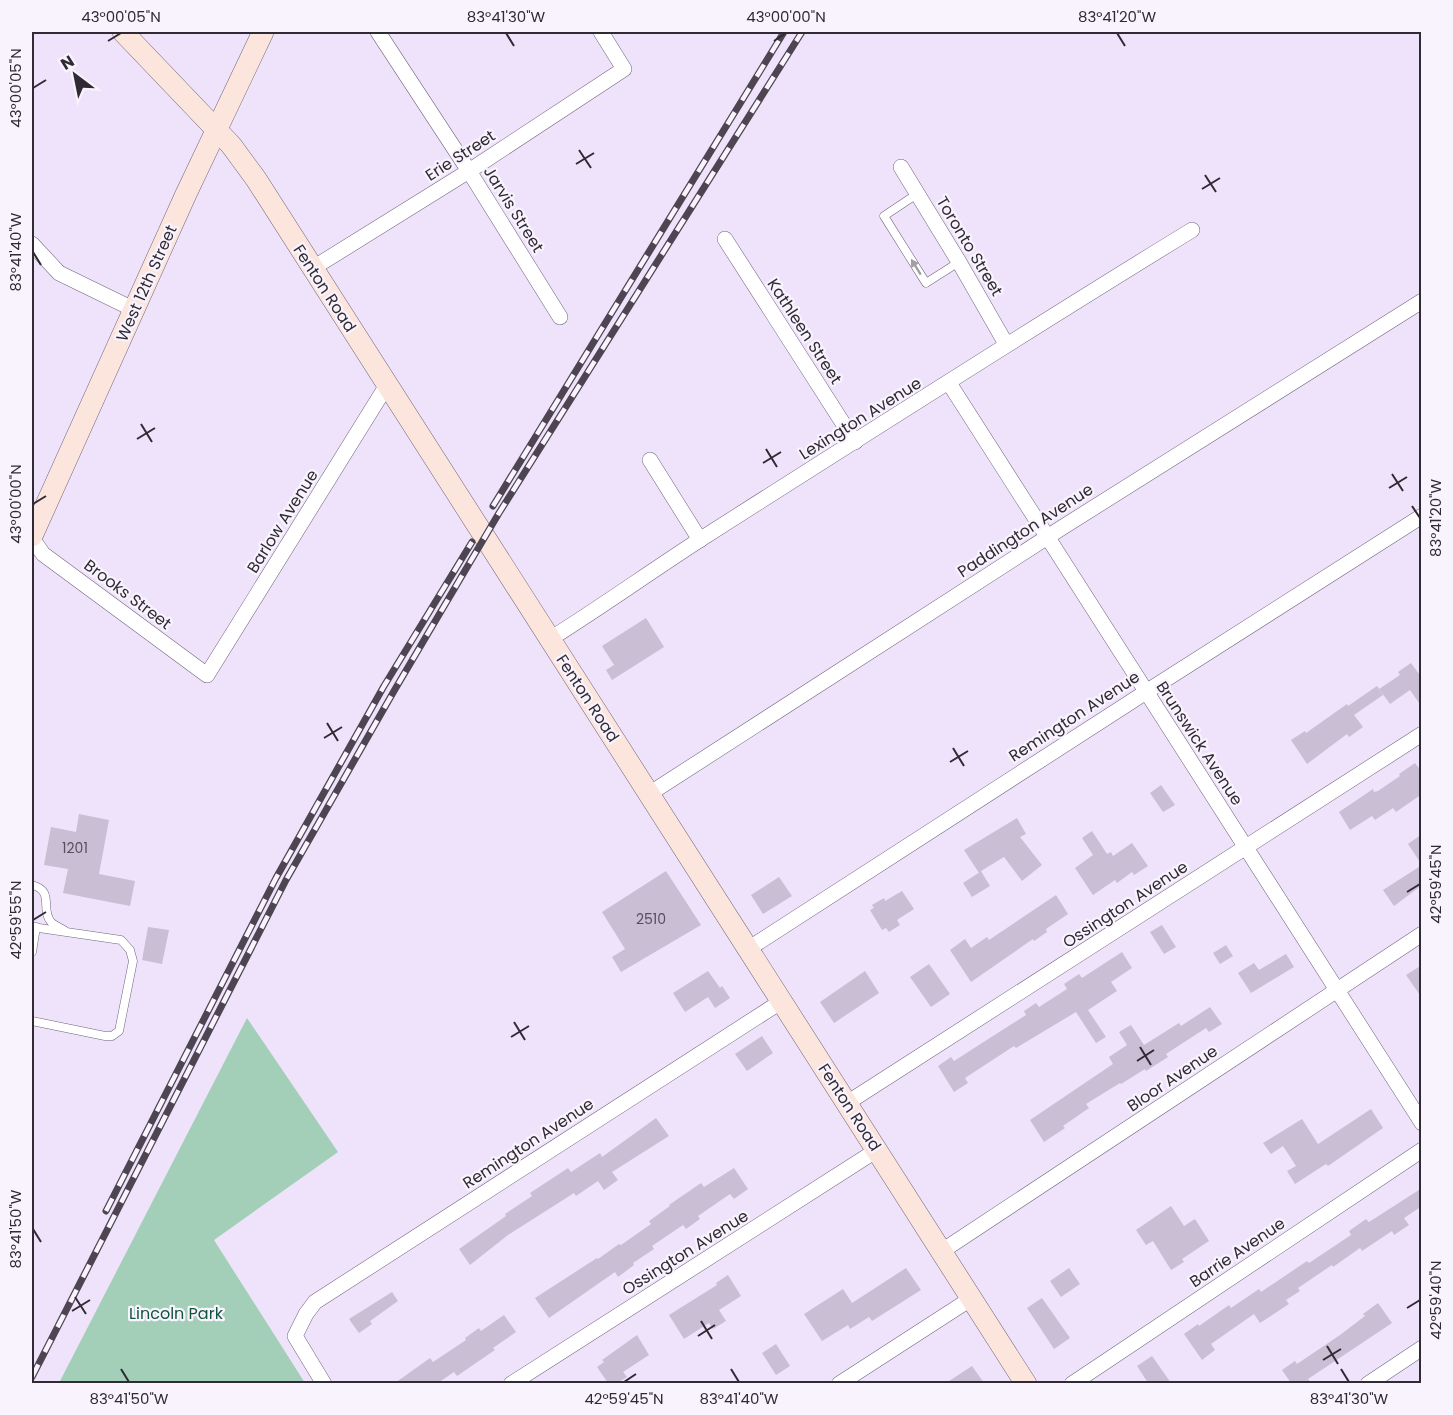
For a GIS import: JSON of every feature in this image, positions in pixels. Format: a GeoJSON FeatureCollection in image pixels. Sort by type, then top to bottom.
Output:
{"type":"FeatureCollection","features":[{"type":"Feature","properties":{"kind":"street","name":"West 12th Street"},"geometry":{"type":"LineString","coordinates":[[32,538],[216,129],[263,32]]}},
{"type":"Feature","properties":{"kind":"street","name":"Jarvis Street"},"geometry":{"type":"LineString","coordinates":[[378,32],[560,316]]}},
{"type":"Feature","properties":{"kind":"street","name":"Erie Street"},"geometry":{"type":"LineString","coordinates":[[313,268],[469,171],[624,69],[601,32]]}},
{"type":"Feature","properties":{"kind":"street","name":"Fenton Road"},"geometry":{"type":"LineString","coordinates":[[130,34],[216,129],[256,179],[1026,1383]]}},
{"type":"Feature","properties":{"kind":"street","name":"Toronto Street"},"geometry":{"type":"LineString","coordinates":[[901,167],[1006,344]]}},
{"type":"Feature","properties":{"kind":"street","name":"Lexington Avenue"},"geometry":{"type":"LineString","coordinates":[[550,639],[1006,344],[1192,230]]}},
{"type":"Feature","properties":{"kind":"street","name":"Kathleen Street"},"geometry":{"type":"LineString","coordinates":[[725,239],[855,442]]}},
{"type":"Feature","properties":{"kind":"street"},"geometry":{"type":"LineString","coordinates":[[32,244],[59,273],[135,310]]}},
{"type":"Feature","properties":{"kind":"street","name":"Paddington Avenue"},"geometry":{"type":"LineString","coordinates":[[649,794],[1046,538],[1422,301]]}},
{"type":"Feature","properties":{"kind":"street","name":"Brunswick Avenue"},"geometry":{"type":"LineString","coordinates":[[949,383],[1422,1123]]}},
{"type":"Feature","properties":{"kind":"street","name":"Barlow Avenue"},"geometry":{"type":"LineString","coordinates":[[207,675],[387,385]]}},
{"type":"Feature","properties":{"kind":"street"},"geometry":{"type":"LineString","coordinates":[[650,460],[700,540]]}},
{"type":"Feature","properties":{"kind":"street","name":"Remington Avenue"},"geometry":{"type":"LineString","coordinates":[[748,949],[1422,516]]}},
{"type":"Feature","properties":{"kind":"street","name":"Brooks Street"},"geometry":{"type":"LineString","coordinates":[[32,538],[43,554],[207,675]]}},
{"type":"Feature","properties":{"kind":"street","name":"Ossington Avenue"},"geometry":{"type":"LineString","coordinates":[[848,1103],[1422,734]]}},
{"type":"Feature","properties":{"kind":"street","name":"Bloor Avenue"},"geometry":{"type":"LineString","coordinates":[[942,1251],[1422,934]]}},
{"type":"Feature","properties":{"kind":"street","name":"Remington Avenue"},"geometry":{"type":"LineString","coordinates":[[324,1383],[295,1336],[315,1302],[782,1001]]}},
{"type":"Feature","properties":{"kind":"street","name":"Ossington Avenue"},"geometry":{"type":"LineString","coordinates":[[511,1383],[877,1150]]}},
{"type":"Feature","properties":{"kind":"street","name":"Barrie Avenue"},"geometry":{"type":"LineString","coordinates":[[1072,1383],[1422,1150]]}},
{"type":"Feature","properties":{"kind":"street"},"geometry":{"type":"LineString","coordinates":[[840,1383],[972,1298]]}},
{"type":"Feature","properties":{"kind":"street"},"geometry":{"type":"LineString","coordinates":[[1368,1383],[1422,1348]]}},
{"type":"Feature","properties":{"kind":"lane"},"geometry":{"type":"LineString","coordinates":[[917,194],[884,216],[926,283],[959,262]]}},
{"type":"Feature","properties":{"kind":"lane"},"geometry":{"type":"LineString","coordinates":[[32,885],[43,891],[47,900],[46,912],[51,922],[66,932]]}},
{"type":"Feature","properties":{"kind":"lane"},"geometry":{"type":"LineString","coordinates":[[32,952],[34,927],[121,940],[130,950],[133,962],[119,1032],[112,1036],[105,1036],[32,1021]]}},
{"type":"Feature","properties":{"kind":"green space","name":"Lincoln Park"},"geometry":{"type":"Polygon","coordinates":[[[247,1018],[338,1152],[214,1240],[305,1383],[59,1383],[247,1018]]]}},
{"type":"Feature","properties":{"kind":"building"},"geometry":{"type":"Polygon","coordinates":[[[646,618],[664,647],[612,680],[606,670],[614,665],[602,646],[646,618]]]}},
{"type":"Feature","properties":{"kind":"building"},"geometry":{"type":"Polygon","coordinates":[[[1411,663],[1422,678],[1422,707],[1410,690],[1390,704],[1379,689],[1400,675],[1398,672],[1411,663]]]}},
{"type":"Feature","properties":{"kind":"building"},"geometry":{"type":"Polygon","coordinates":[[[1377,686],[1383,695],[1354,715],[1363,727],[1349,737],[1347,734],[1307,764],[1291,740],[1305,731],[1306,733],[1377,686]]]}},
{"type":"Feature","properties":{"kind":"building"},"geometry":{"type":"Polygon","coordinates":[[[1415,763],[1422,772],[1422,794],[1396,812],[1393,808],[1375,820],[1372,816],[1350,830],[1339,812],[1373,789],[1374,792],[1378,791],[1415,763]]]}},
{"type":"Feature","properties":{"kind":"building"},"geometry":{"type":"Polygon","coordinates":[[[1161,785],[1175,805],[1163,812],[1150,793],[1161,785]]]}},
{"type":"Feature","properties":{"kind":"building"},"geometry":{"type":"Polygon","coordinates":[[[79,814],[109,820],[99,874],[135,881],[130,906],[63,893],[68,869],[44,865],[51,827],[76,832],[79,814]]]}},
{"type":"Feature","properties":{"kind":"building"},"geometry":{"type":"Polygon","coordinates":[[[1017,818],[1026,834],[1020,837],[1042,865],[1022,881],[1004,857],[981,871],[990,886],[972,897],[963,883],[979,873],[964,850],[1017,818]]]}},
{"type":"Feature","properties":{"kind":"building"},"geometry":{"type":"Polygon","coordinates":[[[1092,831],[1107,854],[1111,852],[1113,856],[1132,843],[1148,866],[1134,875],[1132,872],[1117,883],[1115,880],[1093,895],[1075,868],[1093,855],[1082,838],[1092,831]]]}},
{"type":"Feature","properties":{"kind":"building"},"geometry":{"type":"Polygon","coordinates":[[[1422,834],[1422,865],[1408,844],[1422,834]]]}},
{"type":"Feature","properties":{"kind":"building"},"geometry":{"type":"Polygon","coordinates":[[[1422,865],[1422,885],[1394,906],[1383,890],[1422,865]]]}},
{"type":"Feature","properties":{"kind":"building"},"geometry":{"type":"Polygon","coordinates":[[[666,871],[701,925],[621,972],[612,957],[625,949],[602,912],[666,871]]]}},
{"type":"Feature","properties":{"kind":"building"},"geometry":{"type":"Polygon","coordinates":[[[779,877],[792,896],[763,914],[751,895],[779,877]]]}},
{"type":"Feature","properties":{"kind":"building"},"geometry":{"type":"Polygon","coordinates":[[[902,891],[914,909],[897,920],[900,925],[889,932],[886,928],[882,930],[870,910],[874,908],[872,905],[884,898],[885,901],[902,891]]]}},
{"type":"Feature","properties":{"kind":"building"},"geometry":{"type":"Polygon","coordinates":[[[1056,895],[1068,914],[1046,929],[1047,932],[1034,941],[1033,939],[971,982],[950,950],[965,939],[971,948],[987,937],[989,940],[1056,895]]]}},
{"type":"Feature","properties":{"kind":"building"},"geometry":{"type":"Polygon","coordinates":[[[1162,925],[1176,947],[1164,954],[1150,932],[1162,925]]]}},
{"type":"Feature","properties":{"kind":"building"},"geometry":{"type":"Polygon","coordinates":[[[148,927],[169,930],[162,964],[142,960],[148,927]]]}},
{"type":"Feature","properties":{"kind":"building"},"geometry":{"type":"Polygon","coordinates":[[[1226,945],[1233,956],[1220,964],[1213,953],[1226,945]]]}},
{"type":"Feature","properties":{"kind":"building"},"geometry":{"type":"Polygon","coordinates":[[[1122,952],[1132,968],[1111,982],[1117,991],[1088,1010],[1106,1037],[1096,1043],[1076,1012],[1016,1048],[1014,1046],[965,1078],[968,1083],[954,1092],[938,1066],[951,1057],[954,1061],[1026,1015],[1024,1011],[1036,1003],[1039,1007],[1067,989],[1064,984],[1079,974],[1082,978],[1122,952]]]}},
{"type":"Feature","properties":{"kind":"building"},"geometry":{"type":"Polygon","coordinates":[[[1286,954],[1294,967],[1251,993],[1238,973],[1254,963],[1259,970],[1286,954]]]}},
{"type":"Feature","properties":{"kind":"building"},"geometry":{"type":"Polygon","coordinates":[[[929,964],[950,994],[931,1007],[910,977],[929,964]]]}},
{"type":"Feature","properties":{"kind":"building"},"geometry":{"type":"Polygon","coordinates":[[[1422,965],[1422,998],[1406,975],[1422,965]]]}},
{"type":"Feature","properties":{"kind":"building"},"geometry":{"type":"Polygon","coordinates":[[[708,971],[730,998],[715,1008],[708,997],[685,1012],[673,993],[708,971]]]}},
{"type":"Feature","properties":{"kind":"building"},"geometry":{"type":"Polygon","coordinates":[[[865,971],[879,993],[834,1023],[820,1002],[865,971]]]}},
{"type":"Feature","properties":{"kind":"building"},"geometry":{"type":"Polygon","coordinates":[[[1210,1007],[1222,1024],[1209,1032],[1206,1028],[1166,1054],[1168,1057],[1146,1071],[1145,1069],[1086,1104],[1089,1108],[1044,1142],[1030,1120],[1113,1064],[1109,1057],[1127,1045],[1119,1032],[1131,1025],[1144,1045],[1179,1023],[1181,1026],[1210,1007]]]}},
{"type":"Feature","properties":{"kind":"building"},"geometry":{"type":"Polygon","coordinates":[[[762,1036],[773,1053],[747,1071],[735,1054],[762,1036]]]}},
{"type":"Feature","properties":{"kind":"building"},"geometry":{"type":"Polygon","coordinates":[[[1371,1109],[1383,1128],[1328,1166],[1326,1164],[1295,1184],[1287,1171],[1296,1166],[1283,1146],[1271,1154],[1263,1143],[1302,1119],[1318,1144],[1371,1109]]]}},
{"type":"Feature","properties":{"kind":"building"},"geometry":{"type":"Polygon","coordinates":[[[656,1118],[669,1136],[612,1172],[618,1180],[604,1190],[598,1181],[576,1196],[574,1193],[508,1235],[470,1265],[459,1249],[532,1196],[530,1193],[568,1168],[571,1172],[600,1153],[602,1157],[656,1118]]]}},
{"type":"Feature","properties":{"kind":"building"},"geometry":{"type":"Polygon","coordinates":[[[734,1168],[748,1189],[734,1199],[730,1194],[698,1216],[700,1219],[686,1229],[683,1225],[652,1246],[654,1249],[633,1263],[634,1265],[618,1277],[615,1272],[549,1318],[535,1298],[619,1244],[621,1245],[651,1224],[649,1221],[669,1205],[701,1183],[704,1187],[734,1168]]]}},
{"type":"Feature","properties":{"kind":"building"},"geometry":{"type":"Polygon","coordinates":[[[1422,1188],[1422,1206],[1404,1218],[1409,1225],[1394,1235],[1392,1231],[1362,1251],[1360,1248],[1333,1267],[1332,1265],[1298,1288],[1300,1291],[1286,1300],[1289,1304],[1260,1323],[1254,1314],[1211,1344],[1215,1350],[1202,1360],[1184,1334],[1229,1305],[1231,1308],[1259,1289],[1261,1292],[1307,1261],[1309,1263],[1351,1235],[1349,1231],[1366,1219],[1369,1222],[1422,1188]]]}},
{"type":"Feature","properties":{"kind":"building"},"geometry":{"type":"Polygon","coordinates":[[[1171,1206],[1184,1226],[1195,1219],[1209,1241],[1182,1259],[1184,1262],[1171,1270],[1153,1241],[1146,1245],[1136,1230],[1171,1206]]]}},
{"type":"Feature","properties":{"kind":"building"},"geometry":{"type":"Polygon","coordinates":[[[906,1268],[921,1290],[872,1321],[869,1317],[850,1329],[848,1325],[822,1341],[804,1314],[843,1289],[852,1303],[906,1268]]]}},
{"type":"Feature","properties":{"kind":"building"},"geometry":{"type":"Polygon","coordinates":[[[1069,1268],[1080,1284],[1061,1297],[1050,1281],[1069,1268]]]}},
{"type":"Feature","properties":{"kind":"building"},"geometry":{"type":"Polygon","coordinates":[[[728,1275],[741,1296],[719,1310],[726,1321],[713,1329],[709,1323],[684,1339],[669,1315],[717,1285],[716,1283],[728,1275]]]}},
{"type":"Feature","properties":{"kind":"building"},"geometry":{"type":"Polygon","coordinates":[[[392,1292],[398,1301],[370,1321],[372,1324],[359,1333],[349,1319],[392,1292]]]}},
{"type":"Feature","properties":{"kind":"building"},"geometry":{"type":"Polygon","coordinates":[[[1042,1298],[1070,1338],[1054,1349],[1027,1308],[1042,1298]]]}},
{"type":"Feature","properties":{"kind":"building"},"geometry":{"type":"Polygon","coordinates":[[[1378,1303],[1392,1323],[1308,1379],[1311,1383],[1291,1383],[1282,1370],[1295,1361],[1297,1364],[1340,1335],[1378,1303]]]}},
{"type":"Feature","properties":{"kind":"building"},"geometry":{"type":"Polygon","coordinates":[[[504,1315],[516,1332],[493,1348],[495,1350],[457,1376],[454,1372],[438,1383],[395,1383],[430,1358],[433,1362],[466,1340],[465,1338],[479,1328],[481,1331],[504,1315]]]}},
{"type":"Feature","properties":{"kind":"building"},"geometry":{"type":"Polygon","coordinates":[[[637,1335],[649,1355],[623,1372],[627,1377],[617,1383],[608,1383],[597,1367],[604,1362],[602,1360],[637,1335]]]}},
{"type":"Feature","properties":{"kind":"building"},"geometry":{"type":"Polygon","coordinates":[[[776,1344],[790,1366],[776,1375],[762,1353],[776,1344]]]}},
{"type":"Feature","properties":{"kind":"building"},"geometry":{"type":"Polygon","coordinates":[[[1152,1356],[1171,1383],[1148,1383],[1137,1366],[1152,1356]]]}},
{"type":"Feature","properties":{"kind":"building"},"geometry":{"type":"Polygon","coordinates":[[[972,1366],[984,1383],[946,1383],[972,1366]]]}},
{"type":"Feature","properties":{"kind":"railway"},"geometry":{"type":"LineString","coordinates":[[493,506],[784,32]]}},
{"type":"Feature","properties":{"kind":"railway"},"geometry":{"type":"LineString","coordinates":[[32,1377],[286,880],[394,691],[499,513],[802,32]]}},
{"type":"Feature","properties":{"kind":"railway"},"geometry":{"type":"LineString","coordinates":[[106,1211],[276,878],[384,686],[472,542]]}}]}
